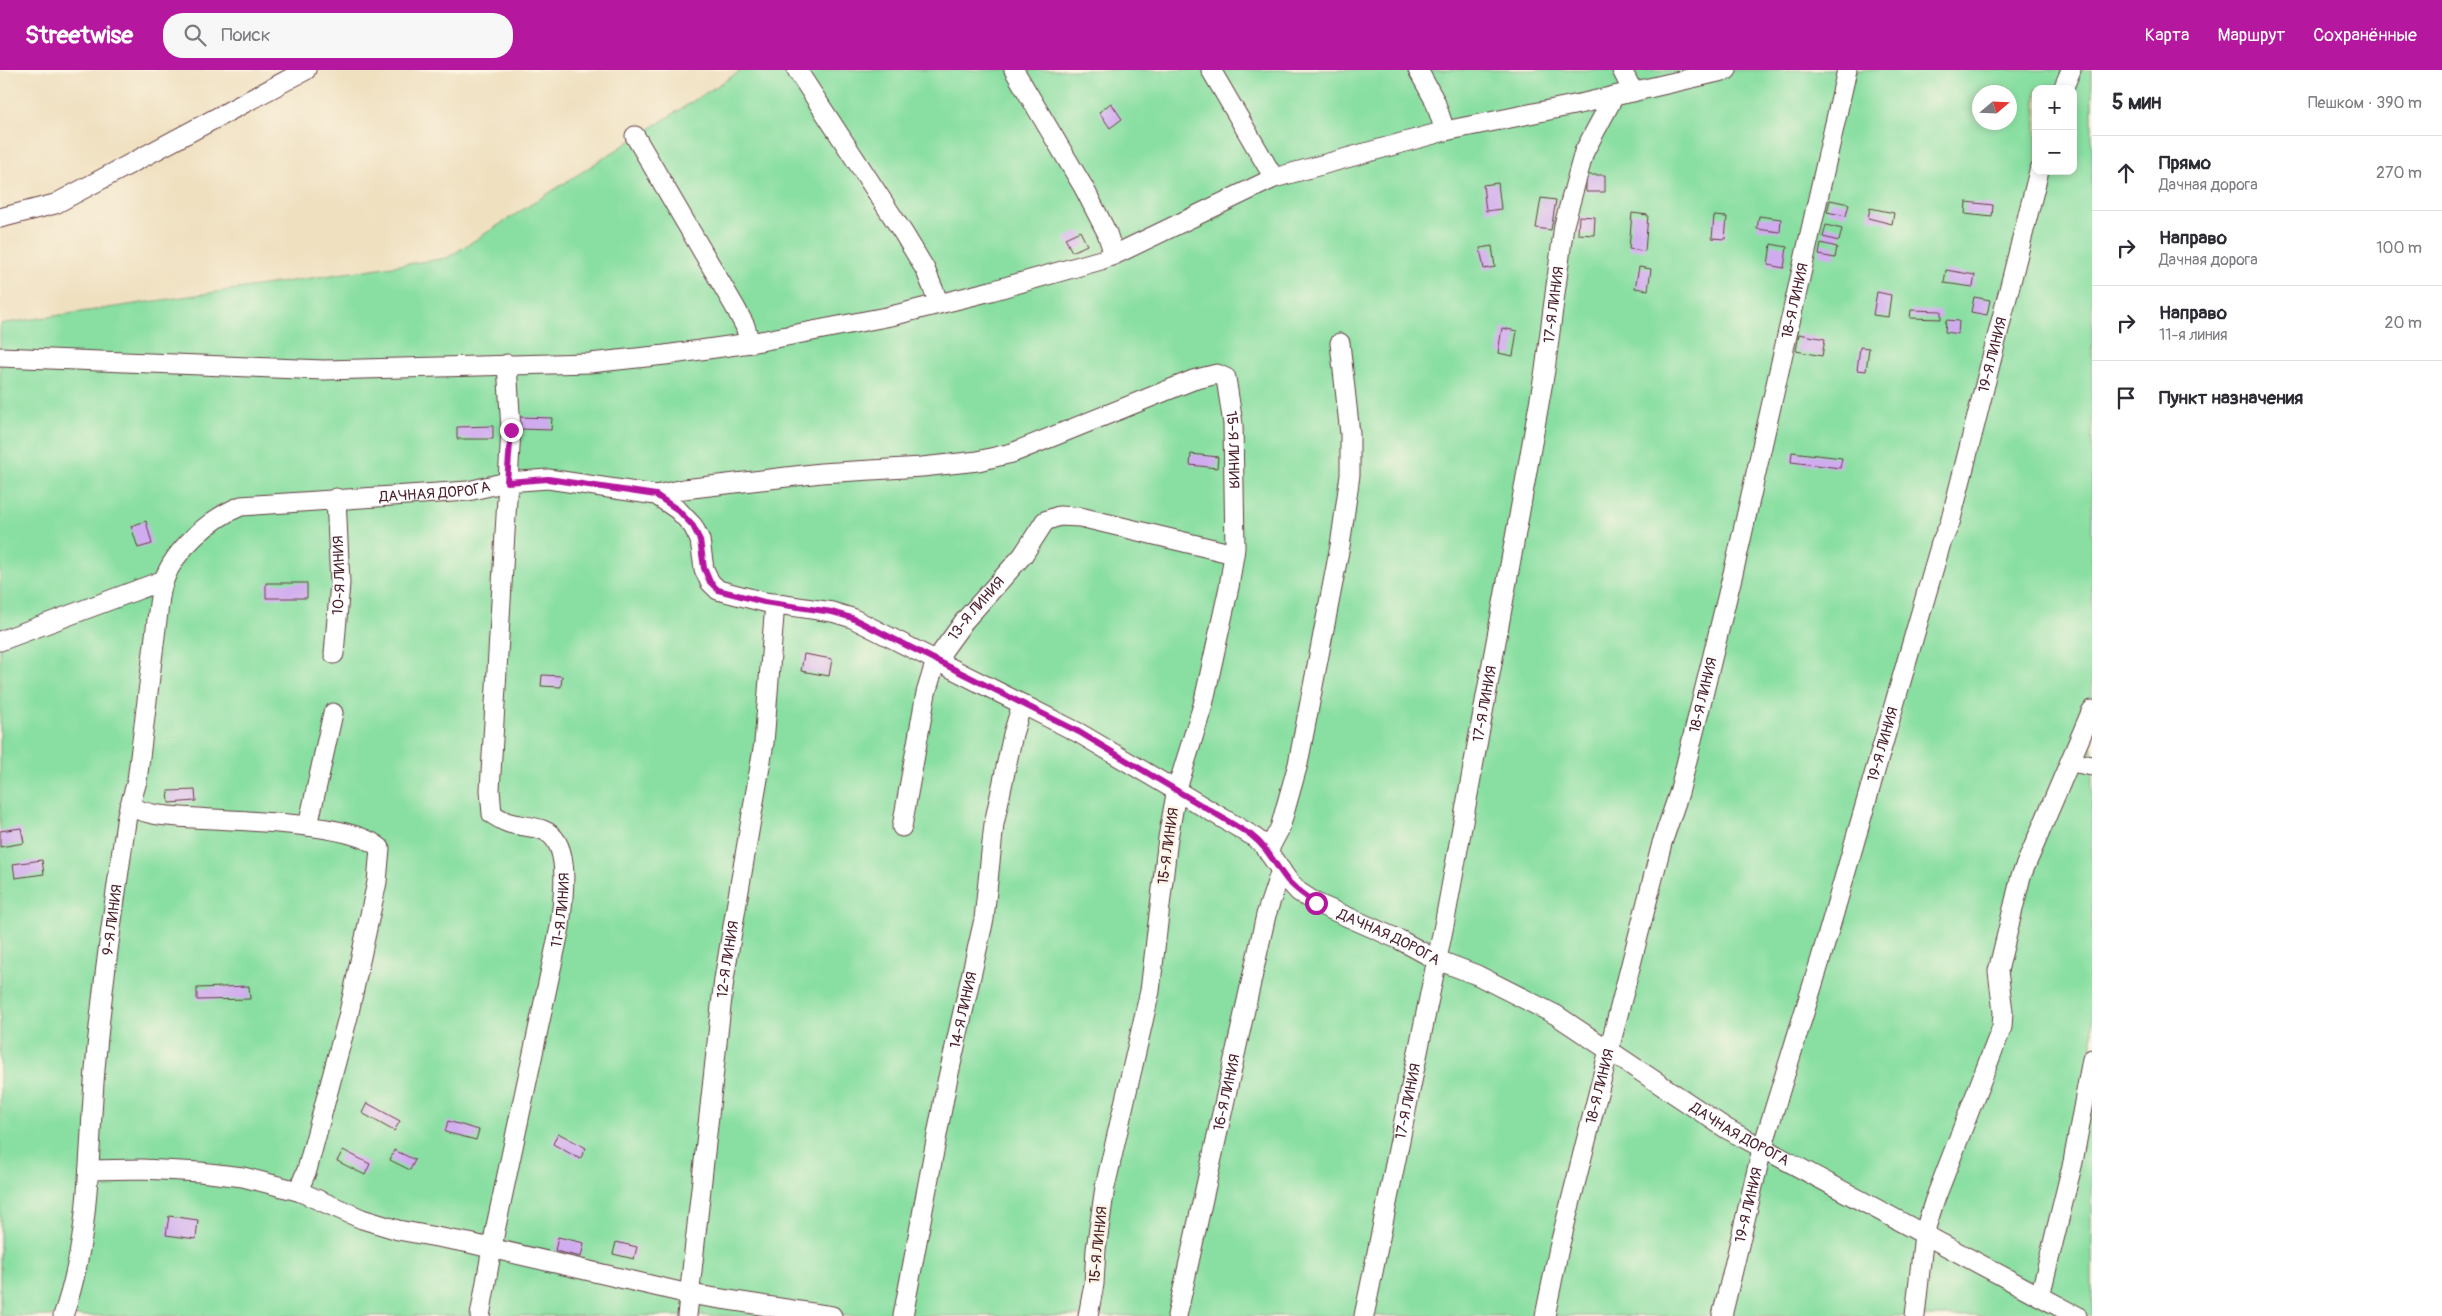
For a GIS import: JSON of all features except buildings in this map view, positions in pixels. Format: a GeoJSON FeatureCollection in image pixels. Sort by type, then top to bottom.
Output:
{"type":"FeatureCollection","features":[{"type":"Feature","properties":{"kind":"street"},"geometry":{"type":"LineString","coordinates":[[0,218],[55,204],[306,70]]}},
{"type":"Feature","properties":{"kind":"street"},"geometry":{"type":"LineString","coordinates":[[797,70],[904,234],[925,269],[939,303]]}},
{"type":"Feature","properties":{"kind":"street"},"geometry":{"type":"LineString","coordinates":[[1014,70],[1084,188],[1107,233],[1114,255]]}},
{"type":"Feature","properties":{"kind":"street"},"geometry":{"type":"LineString","coordinates":[[1212,70],[1274,178]]}},
{"type":"Feature","properties":{"kind":"street"},"geometry":{"type":"LineString","coordinates":[[1418,70],[1435,101],[1445,131]]}},
{"type":"Feature","properties":{"kind":"street"},"geometry":{"type":"LineString","coordinates":[[1622,70],[1633,92]]}},
{"type":"Feature","properties":{"kind":"street"},"geometry":{"type":"LineString","coordinates":[[0,357],[324,370],[590,363],[665,355],[750,342],[891,316],[1054,274],[1114,255],[1274,178],[1445,131],[1633,92],[1727,70]]}},
{"type":"Feature","properties":{"kind":"street","name":"18-Я ЛИНИЯ"},"geometry":{"type":"LineString","coordinates":[[1545,1316],[1558,1248],[1662,843],[1679,793],[1737,557],[1847,70]]}},
{"type":"Feature","properties":{"kind":"street"},"geometry":{"type":"LineString","coordinates":[[2065,85],[2071,70]]}},
{"type":"Feature","properties":{"kind":"street","name":"17-Я ЛИНИЯ"},"geometry":{"type":"LineString","coordinates":[[1364,1316],[1435,960],[1445,920],[1544,370],[1564,225],[1584,152],[1614,96]]}},
{"type":"Feature","properties":{"kind":"street"},"geometry":{"type":"LineString","coordinates":[[635,136],[735,307],[745,326],[750,342]]}},
{"type":"Feature","properties":{"kind":"street","name":"19-Я ЛИНИЯ"},"geometry":{"type":"LineString","coordinates":[[1722,1316],[1762,1148],[1821,958],[1941,543],[1950,523],[2038,175]]}},
{"type":"Feature","properties":{"kind":"street"},"geometry":{"type":"LineString","coordinates":[[1268,851],[1280,828],[1298,764],[1340,546],[1350,475],[1350,434],[1340,343]]}},
{"type":"Feature","properties":{"kind":"street","name":"11-Я ЛИНИЯ"},"geometry":{"type":"LineString","coordinates":[[480,1316],[492,1248],[560,927],[564,883],[560,850],[554,839],[544,831],[508,823],[492,814],[490,790],[511,430],[507,364]]}},
{"type":"Feature","properties":{"kind":"street","name":"15-Я ЛИНИЯ"},"geometry":{"type":"LineString","coordinates":[[656,495],[684,489],[821,473],[922,468],[978,461],[1012,453],[1193,380],[1217,374],[1226,378],[1233,424],[1236,496],[1234,554],[1203,705],[1177,789],[1168,838],[1150,991],[1105,1187],[1096,1249],[1094,1284],[1088,1316]]}},
{"type":"Feature","properties":{"kind":"street","name":"ДАЧНАЯ ДОРОГА"},"geometry":{"type":"LineString","coordinates":[[196,536],[224,513],[241,506],[336,498],[468,491],[507,482],[548,479],[656,495],[678,510],[693,526],[700,540],[704,568],[710,582],[718,590],[774,603],[832,612],[852,618],[1079,732],[1251,835],[1268,851],[1299,892],[1316,903],[1400,940],[1435,960],[1477,975],[1556,1014],[1727,1129],[2077,1316]]}},
{"type":"Feature","properties":{"kind":"street","name":"10-Я ЛИНИЯ"},"geometry":{"type":"LineString","coordinates":[[334,654],[340,583],[336,498]]}},
{"type":"Feature","properties":{"kind":"street","name":"13-Я ЛИНИЯ"},"geometry":{"type":"LineString","coordinates":[[902,827],[926,692],[936,660],[965,620],[1024,555],[1045,521],[1059,516],[1080,516],[1234,554]]}},
{"type":"Feature","properties":{"kind":"street","name":"9-Я ЛИНИЯ"},"geometry":{"type":"LineString","coordinates":[[63,1316],[74,1282],[89,1170],[95,1069],[129,807],[137,780],[144,707],[164,580],[173,563],[196,536]]}},
{"type":"Feature","properties":{"kind":"street"},"geometry":{"type":"LineString","coordinates":[[0,641],[164,580]]}},
{"type":"Feature","properties":{"kind":"street","name":"12-Я ЛИНИЯ"},"geometry":{"type":"LineString","coordinates":[[687,1316],[724,979],[764,743],[774,603]]}},
{"type":"Feature","properties":{"kind":"street","name":"14-Я ЛИНИЯ"},"geometry":{"type":"LineString","coordinates":[[904,1316],[947,1082],[984,919],[994,824],[1013,734],[1022,704]]}},
{"type":"Feature","properties":{"kind":"street"},"geometry":{"type":"LineString","coordinates":[[1915,1316],[1924,1234],[1934,1202],[2002,1027],[2004,1012],[1998,971],[2021,876],[2092,710]]}},
{"type":"Feature","properties":{"kind":"street"},"geometry":{"type":"LineString","coordinates":[[308,826],[333,712]]}},
{"type":"Feature","properties":{"kind":"street"},"geometry":{"type":"LineString","coordinates":[[2071,762],[2092,766]]}},
{"type":"Feature","properties":{"kind":"street"},"geometry":{"type":"LineString","coordinates":[[129,807],[157,815],[308,826],[363,837],[380,848],[381,856],[377,882],[348,1017],[312,1153],[298,1190]]}},
{"type":"Feature","properties":{"kind":"street","name":"16-Я ЛИНИЯ"},"geometry":{"type":"LineString","coordinates":[[1177,1316],[1266,915],[1281,870]]}},
{"type":"Feature","properties":{"kind":"street"},"geometry":{"type":"LineString","coordinates":[[2040,1296],[2073,1162],[2092,1059]]}},
{"type":"Feature","properties":{"kind":"street"},"geometry":{"type":"LineString","coordinates":[[89,1170],[142,1169],[228,1174],[298,1190],[362,1219],[398,1230],[492,1248],[690,1294],[832,1316]]}},
{"type":"Feature","properties":{"kind":"green space"},"geometry":{"type":"Polygon","coordinates":[[[742,70],[2092,70],[2092,1316],[0,1316],[0,324],[447,258],[742,70]]]}},
{"type":"Feature","properties":{"kind":"route"},"geometry":{"type":"LineString","coordinates":[[511,430],[507,482],[548,479],[656,495],[678,510],[693,526],[700,540],[704,568],[710,582],[718,590],[764,602],[815,608],[852,618],[1079,732],[1251,835],[1262,843],[1287,879],[1299,892],[1316,903]]}}]}
